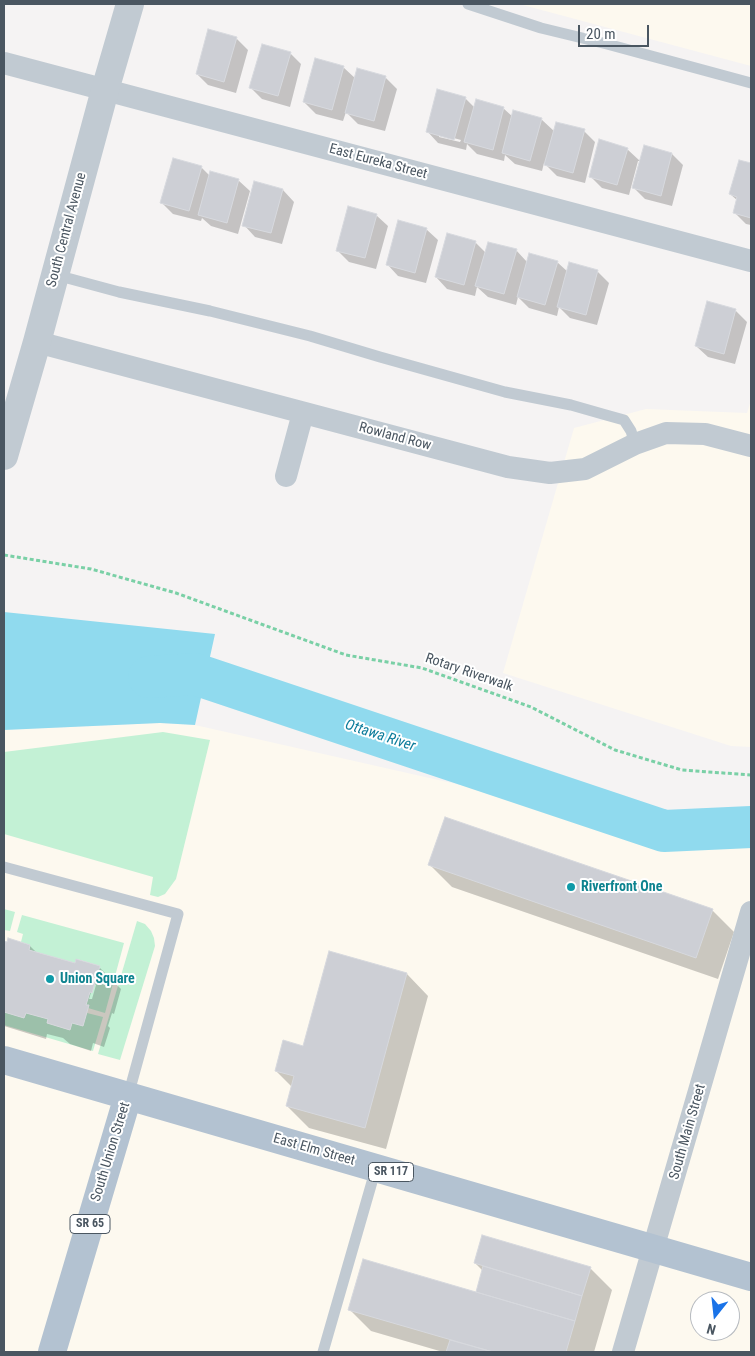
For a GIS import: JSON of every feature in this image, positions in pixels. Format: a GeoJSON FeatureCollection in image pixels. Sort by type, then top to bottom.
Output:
{"type":"FeatureCollection","features":[{"type":"Feature","properties":{"kind":"main road","name":"East Elm Street"},"geometry":{"type":"LineString","coordinates":[[4,1060],[654,1248]]}},
{"type":"Feature","properties":{"kind":"main road","name":"South Union Street"},"geometry":{"type":"LineString","coordinates":[[55,1350],[128,1096]]}},
{"type":"Feature","properties":{"kind":"main road","name":"SR 117"},"geometry":{"type":"LineString","coordinates":[[654,1248],[751,1277]]}},
{"type":"Feature","properties":{"kind":"street","name":"South Central Avenue"},"geometry":{"type":"LineString","coordinates":[[4,456],[130,4]]}},
{"type":"Feature","properties":{"kind":"street","name":"East Eureka Street"},"geometry":{"type":"LineString","coordinates":[[4,63],[751,261]]}},
{"type":"Feature","properties":{"kind":"street","name":"Rowland Row"},"geometry":{"type":"LineString","coordinates":[[37,342],[508,466],[550,473],[585,469],[635,444],[666,433],[705,434],[751,446]]}},
{"type":"Feature","properties":{"kind":"street"},"geometry":{"type":"LineString","coordinates":[[286,476],[303,413]]}},
{"type":"Feature","properties":{"kind":"street","name":"South Main Street"},"geometry":{"type":"LineString","coordinates":[[623,1352],[751,912]]}},
{"type":"Feature","properties":{"kind":"lane"},"geometry":{"type":"LineString","coordinates":[[468,4],[541,28],[751,83]]}},
{"type":"Feature","properties":{"kind":"lane"},"geometry":{"type":"LineString","coordinates":[[56,275],[119,292],[210,311],[310,336],[505,392],[571,404],[624,420],[631,431],[635,444]]}},
{"type":"Feature","properties":{"kind":"lane"},"geometry":{"type":"LineString","coordinates":[[4,867],[178,914],[128,1096]]}},
{"type":"Feature","properties":{"kind":"lane"},"geometry":{"type":"LineString","coordinates":[[324,1352],[376,1168]]}},
{"type":"Feature","properties":{"kind":"path","name":"Rotary Riverwalk"},"geometry":{"type":"LineString","coordinates":[[4,555],[91,569],[176,593],[346,655],[422,668],[530,707],[614,750],[682,770],[751,775]]}},
{"type":"Feature","properties":{"kind":"shaded area"},"geometry":{"type":"Polygon","coordinates":[[[519,4],[751,4],[751,66],[519,4]]]}},
{"type":"Feature","properties":{"kind":"shaded area"},"geometry":{"type":"Polygon","coordinates":[[[751,400],[751,747],[731,746],[503,673],[574,428],[646,409],[747,413],[751,400]]]}},
{"type":"Feature","properties":{"kind":"shaded area"},"geometry":{"type":"Polygon","coordinates":[[[160,723],[195,725],[664,831],[751,827],[751,1352],[4,1352],[4,730],[160,723]]]}},
{"type":"Feature","properties":{"kind":"green space"},"geometry":{"type":"Polygon","coordinates":[[[163,732],[210,740],[176,879],[165,894],[158,897],[150,895],[153,877],[4,834],[4,752],[163,732]]]}},
{"type":"Feature","properties":{"kind":"green space"},"geometry":{"type":"Polygon","coordinates":[[[4,909],[15,912],[10,931],[4,930],[4,909]]]}},
{"type":"Feature","properties":{"kind":"green space"},"geometry":{"type":"Polygon","coordinates":[[[22,915],[124,943],[105,1013],[88,1008],[89,1005],[86,1005],[90,992],[92,993],[100,966],[77,959],[75,963],[29,950],[30,945],[21,942],[23,934],[17,932],[22,915]]]}},
{"type":"Feature","properties":{"kind":"green space"},"geometry":{"type":"Polygon","coordinates":[[[137,921],[145,924],[151,931],[155,946],[120,1060],[98,1054],[137,921]]]}},
{"type":"Feature","properties":{"kind":"green space"},"geometry":{"type":"Polygon","coordinates":[[[4,1012],[24,1018],[26,1013],[48,1019],[47,1023],[69,1030],[72,1023],[87,1013],[103,1017],[93,1051],[4,1025],[4,1012]]]}},
{"type":"Feature","properties":{"kind":"water"},"geometry":{"type":"Polygon","coordinates":[[[4,612],[215,634],[195,725],[160,723],[4,730],[4,612]]]}},
{"type":"Feature","properties":{"kind":"building"},"geometry":{"type":"Polygon","coordinates":[[[208,29],[237,37],[224,82],[196,74],[208,29]]]}},
{"type":"Feature","properties":{"kind":"building"},"geometry":{"type":"Polygon","coordinates":[[[262,44],[291,52],[278,96],[249,88],[262,44]]]}},
{"type":"Feature","properties":{"kind":"building"},"geometry":{"type":"Polygon","coordinates":[[[315,58],[344,66],[332,110],[303,102],[315,58]]]}},
{"type":"Feature","properties":{"kind":"building"},"geometry":{"type":"Polygon","coordinates":[[[357,68],[386,76],[374,121],[345,113],[357,68]]]}},
{"type":"Feature","properties":{"kind":"building"},"geometry":{"type":"Polygon","coordinates":[[[437,89],[466,97],[454,140],[426,132],[437,89]]]}},
{"type":"Feature","properties":{"kind":"building"},"geometry":{"type":"Polygon","coordinates":[[[476,99],[504,107],[493,150],[464,142],[476,99]]]}},
{"type":"Feature","properties":{"kind":"building"},"geometry":{"type":"Polygon","coordinates":[[[513,110],[542,118],[530,161],[502,153],[513,110]]]}},
{"type":"Feature","properties":{"kind":"building"},"geometry":{"type":"Polygon","coordinates":[[[556,122],[585,129],[573,173],[544,165],[556,122]]]}},
{"type":"Feature","properties":{"kind":"building"},"geometry":{"type":"Polygon","coordinates":[[[599,139],[628,148],[617,185],[589,177],[599,139]]]}},
{"type":"Feature","properties":{"kind":"building"},"geometry":{"type":"Polygon","coordinates":[[[644,145],[672,153],[661,196],[632,188],[644,145]]]}},
{"type":"Feature","properties":{"kind":"building"},"geometry":{"type":"Polygon","coordinates":[[[173,158],[202,166],[189,211],[160,203],[173,158]]]}},
{"type":"Feature","properties":{"kind":"building"},"geometry":{"type":"Polygon","coordinates":[[[739,160],[751,163],[751,218],[733,213],[737,197],[729,194],[739,160]]]}},
{"type":"Feature","properties":{"kind":"building"},"geometry":{"type":"Polygon","coordinates":[[[210,171],[239,179],[227,223],[198,215],[210,171]]]}},
{"type":"Feature","properties":{"kind":"building"},"geometry":{"type":"Polygon","coordinates":[[[254,181],[283,189],[271,233],[242,226],[254,181]]]}},
{"type":"Feature","properties":{"kind":"building"},"geometry":{"type":"Polygon","coordinates":[[[348,206],[377,214],[365,258],[336,251],[348,206]]]}},
{"type":"Feature","properties":{"kind":"building"},"geometry":{"type":"Polygon","coordinates":[[[398,220],[427,228],[415,273],[386,265],[398,220]]]}},
{"type":"Feature","properties":{"kind":"building"},"geometry":{"type":"Polygon","coordinates":[[[447,233],[476,241],[464,285],[435,277],[447,233]]]}},
{"type":"Feature","properties":{"kind":"building"},"geometry":{"type":"Polygon","coordinates":[[[488,242],[517,249],[504,294],[475,286],[488,242]]]}},
{"type":"Feature","properties":{"kind":"building"},"geometry":{"type":"Polygon","coordinates":[[[529,253],[558,261],[545,305],[517,297],[529,253]]]}},
{"type":"Feature","properties":{"kind":"building"},"geometry":{"type":"Polygon","coordinates":[[[569,262],[598,270],[586,315],[557,307],[569,262]]]}},
{"type":"Feature","properties":{"kind":"building"},"geometry":{"type":"Polygon","coordinates":[[[707,301],[736,309],[724,354],[695,346],[707,301]]]}},
{"type":"Feature","properties":{"kind":"building","name":"Riverfront One"},"geometry":{"type":"Polygon","coordinates":[[[445,817],[713,909],[696,958],[428,865],[445,817]]]}},
{"type":"Feature","properties":{"kind":"building","name":"Union Square"},"geometry":{"type":"Polygon","coordinates":[[[8,938],[30,945],[29,950],[75,963],[76,959],[100,966],[92,993],[90,992],[86,1005],[89,1005],[83,1026],[72,1023],[70,1030],[47,1023],[48,1019],[26,1013],[24,1018],[4,1012],[4,941],[7,942],[8,938]]]}},
{"type":"Feature","properties":{"kind":"building"},"geometry":{"type":"Polygon","coordinates":[[[329,951],[407,973],[365,1128],[286,1106],[294,1076],[275,1071],[283,1040],[303,1046],[329,951]]]}},
{"type":"Feature","properties":{"kind":"building"},"geometry":{"type":"Polygon","coordinates":[[[482,1235],[591,1267],[582,1296],[474,1263],[482,1235]]]}},
{"type":"Feature","properties":{"kind":"building"},"geometry":{"type":"Polygon","coordinates":[[[363,1259],[575,1321],[566,1352],[493,1352],[348,1310],[363,1259]]]}},
{"type":"Feature","properties":{"kind":"building"},"geometry":{"type":"Polygon","coordinates":[[[483,1266],[582,1296],[575,1321],[476,1292],[483,1266]]]}},
{"type":"Feature","properties":{"kind":"building"},"geometry":{"type":"Polygon","coordinates":[[[450,1340],[493,1352],[446,1352],[450,1340]]]}},
{"type":"Feature","properties":{"kind":"waterway","name":"Ottawa River"},"geometry":{"type":"LineString","coordinates":[[149,677],[195,674],[664,831],[751,827]]}},
{"type":"Feature","properties":{"kind":"place","name":"Riverfront One"},"geometry":{"type":"Point","coordinates":[571,887]}},
{"type":"Feature","properties":{"kind":"place","name":"Union Square"},"geometry":{"type":"Point","coordinates":[50,979]}}]}
